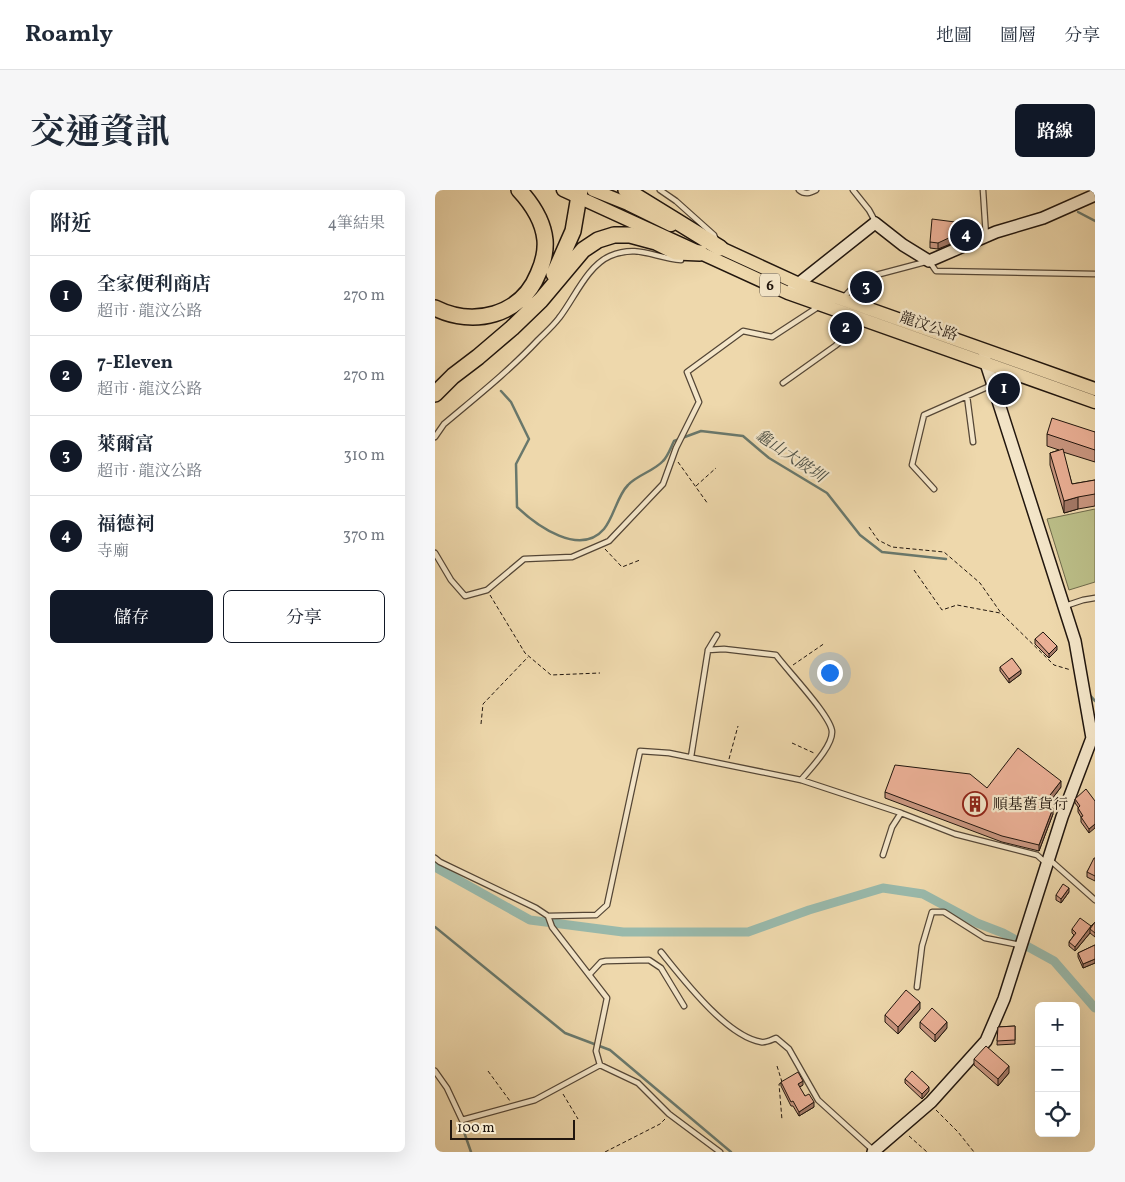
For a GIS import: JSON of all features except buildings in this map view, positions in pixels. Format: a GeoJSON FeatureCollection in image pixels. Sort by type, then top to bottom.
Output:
{"type":"FeatureCollection","features":[{"type":"Feature","properties":{"kind":"highway"},"geometry":{"type":"LineString","coordinates":[[435,308],[447,314],[460,317],[471,318],[489,315],[506,310],[522,299],[535,283],[545,254],[545,240],[538,215],[531,203],[519,190]]}},
{"type":"Feature","properties":{"kind":"highway"},"geometry":{"type":"LineString","coordinates":[[626,190],[720,254]]}},
{"type":"Feature","properties":{"kind":"highway"},"geometry":{"type":"LineString","coordinates":[[541,300],[563,257],[573,231],[579,194]]}},
{"type":"Feature","properties":{"kind":"highway"},"geometry":{"type":"LineString","coordinates":[[435,394],[453,376],[512,328],[541,300],[583,250],[598,240],[614,235],[630,235],[656,242],[676,252],[697,258]]}},
{"type":"Feature","properties":{"kind":"main road","name":"龍汶公路"},"geometry":{"type":"LineString","coordinates":[[563,190],[579,194],[697,258],[720,254],[743,257],[839,304],[868,315],[966,342],[984,356],[1095,402]]}},
{"type":"Feature","properties":{"kind":"main road","name":"龍汶公路"},"geometry":{"type":"LineString","coordinates":[[593,190],[628,204],[720,254],[737,270],[822,304],[839,304]]}},
{"type":"Feature","properties":{"kind":"main road"},"geometry":{"type":"LineString","coordinates":[[737,270],[743,257]]}},
{"type":"Feature","properties":{"kind":"main road","name":"龍汶公路"},"geometry":{"type":"LineString","coordinates":[[984,356],[1095,389]]}},
{"type":"Feature","properties":{"kind":"street"},"geometry":{"type":"LineString","coordinates":[[788,292],[875,223],[929,261],[986,236],[1043,218],[1095,195]]}},
{"type":"Feature","properties":{"kind":"street"},"geometry":{"type":"LineString","coordinates":[[873,1151],[929,1104],[986,1040],[1004,999],[1062,817],[1092,738],[1075,641],[984,356]]}},
{"type":"Feature","properties":{"kind":"lane"},"geometry":{"type":"LineString","coordinates":[[660,190],[676,201],[715,235],[720,254]]}},
{"type":"Feature","properties":{"kind":"lane"},"geometry":{"type":"LineString","coordinates":[[799,190],[809,193],[816,190]]}},
{"type":"Feature","properties":{"kind":"lane"},"geometry":{"type":"LineString","coordinates":[[853,190],[869,210],[875,223]]}},
{"type":"Feature","properties":{"kind":"lane"},"geometry":{"type":"LineString","coordinates":[[983,190],[986,236]]}},
{"type":"Feature","properties":{"kind":"lane"},"geometry":{"type":"LineString","coordinates":[[435,437],[444,424],[521,358],[559,319],[594,268],[608,257],[625,252],[645,251],[671,259],[697,258]]}},
{"type":"Feature","properties":{"kind":"lane"},"geometry":{"type":"LineString","coordinates":[[839,304],[861,279],[929,261],[936,271],[1095,274]]}},
{"type":"Feature","properties":{"kind":"lane"},"geometry":{"type":"LineString","coordinates":[[435,553],[451,580],[465,596],[487,590],[524,559],[572,557],[609,541],[663,484],[673,455],[699,402],[687,372],[743,331],[772,338],[822,304]]}},
{"type":"Feature","properties":{"kind":"lane"},"geometry":{"type":"LineString","coordinates":[[783,383],[835,346],[868,315]]}},
{"type":"Feature","properties":{"kind":"lane"},"geometry":{"type":"LineString","coordinates":[[934,489],[912,465],[924,416],[992,385]]}},
{"type":"Feature","properties":{"kind":"lane"},"geometry":{"type":"LineString","coordinates":[[967,396],[973,442]]}},
{"type":"Feature","properties":{"kind":"lane"},"geometry":{"type":"LineString","coordinates":[[1064,606],[1095,598]]}},
{"type":"Feature","properties":{"kind":"lane"},"geometry":{"type":"LineString","coordinates":[[691,757],[708,650],[717,635]]}},
{"type":"Feature","properties":{"kind":"lane"},"geometry":{"type":"LineString","coordinates":[[708,650],[725,649],[776,655],[808,691],[830,725],[832,732],[821,756],[801,780]]}},
{"type":"Feature","properties":{"kind":"lane"},"geometry":{"type":"LineString","coordinates":[[435,858],[536,908],[548,916],[596,915],[607,906],[640,750],[691,757],[801,780],[901,813],[955,834],[1037,855],[1095,900]]}},
{"type":"Feature","properties":{"kind":"lane"},"geometry":{"type":"LineString","coordinates":[[883,855],[892,827],[901,813]]}},
{"type":"Feature","properties":{"kind":"lane"},"geometry":{"type":"LineString","coordinates":[[917,988],[922,946],[932,912],[944,912],[985,938],[1022,943]]}},
{"type":"Feature","properties":{"kind":"lane"},"geometry":{"type":"LineString","coordinates":[[548,916],[552,927],[607,998],[596,1051],[600,1065],[637,1083],[669,1114],[720,1152]]}},
{"type":"Feature","properties":{"kind":"lane"},"geometry":{"type":"LineString","coordinates":[[661,952],[717,1016],[747,1038],[763,1042],[776,1038],[789,1050],[818,1100],[873,1151]]}},
{"type":"Feature","properties":{"kind":"lane"},"geometry":{"type":"LineString","coordinates":[[589,975],[601,962],[649,960],[661,968],[684,1006]]}},
{"type":"Feature","properties":{"kind":"lane"},"geometry":{"type":"LineString","coordinates":[[435,1071],[447,1088],[462,1120],[535,1100],[600,1065]]}},
{"type":"Feature","properties":{"kind":"path"},"geometry":{"type":"LineString","coordinates":[[673,455],[708,504]]}},
{"type":"Feature","properties":{"kind":"path"},"geometry":{"type":"LineString","coordinates":[[695,487],[715,468]]}},
{"type":"Feature","properties":{"kind":"path"},"geometry":{"type":"LineString","coordinates":[[869,527],[877,540],[892,547],[944,552],[979,583],[1001,613],[1054,665],[1081,674]]}},
{"type":"Feature","properties":{"kind":"path"},"geometry":{"type":"LineString","coordinates":[[600,545],[622,567],[640,560]]}},
{"type":"Feature","properties":{"kind":"path"},"geometry":{"type":"LineString","coordinates":[[914,570],[942,610],[957,605],[1001,613]]}},
{"type":"Feature","properties":{"kind":"path"},"geometry":{"type":"LineString","coordinates":[[487,590],[528,656],[551,675],[600,673]]}},
{"type":"Feature","properties":{"kind":"path"},"geometry":{"type":"LineString","coordinates":[[787,669],[825,643]]}},
{"type":"Feature","properties":{"kind":"path"},"geometry":{"type":"LineString","coordinates":[[481,724],[483,704],[528,656]]}},
{"type":"Feature","properties":{"kind":"path"},"geometry":{"type":"LineString","coordinates":[[727,764],[738,726]]}},
{"type":"Feature","properties":{"kind":"path"},"geometry":{"type":"LineString","coordinates":[[792,743],[821,756]]}},
{"type":"Feature","properties":{"kind":"path"},"geometry":{"type":"LineString","coordinates":[[777,1066],[782,1082]]}},
{"type":"Feature","properties":{"kind":"path"},"geometry":{"type":"LineString","coordinates":[[782,1120],[779,1084],[801,1071]]}},
{"type":"Feature","properties":{"kind":"path"},"geometry":{"type":"LineString","coordinates":[[488,1072],[514,1106]]}},
{"type":"Feature","properties":{"kind":"path"},"geometry":{"type":"LineString","coordinates":[[559,1087],[578,1119]]}},
{"type":"Feature","properties":{"kind":"path"},"geometry":{"type":"LineString","coordinates":[[929,1104],[958,1132],[974,1152]]}},
{"type":"Feature","properties":{"kind":"path"},"geometry":{"type":"LineString","coordinates":[[605,1152],[660,1124],[669,1114]]}},
{"type":"Feature","properties":{"kind":"path"},"geometry":{"type":"LineString","coordinates":[[901,1128],[927,1152]]}},
{"type":"Feature","properties":{"kind":"green space"},"geometry":{"type":"Polygon","coordinates":[[[1095,509],[1095,582],[1069,590],[1047,519],[1095,509]]]}},
{"type":"Feature","properties":{"kind":"waterway"},"geometry":{"type":"LineString","coordinates":[[1078,212],[1095,221]]}},
{"type":"Feature","properties":{"kind":"waterway","name":"龜山大陂圳"},"geometry":{"type":"LineString","coordinates":[[501,391],[511,402],[529,439],[516,464],[517,507],[525,515],[559,536],[583,540],[594,537],[604,529],[628,485],[663,461],[674,441],[701,431],[743,436],[769,458],[827,493],[860,535],[882,552],[946,559]]}},
{"type":"Feature","properties":{"kind":"waterway","name":"龜山大陂圳"},"geometry":{"type":"LineString","coordinates":[[1089,694],[1095,701]]}},
{"type":"Feature","properties":{"kind":"waterway"},"geometry":{"type":"LineString","coordinates":[[435,867],[530,920],[623,932],[748,932],[809,910],[883,888],[923,894],[977,923],[1003,933],[1054,961],[1095,1008]]}},
{"type":"Feature","properties":{"kind":"waterway"},"geometry":{"type":"LineString","coordinates":[[435,927],[565,1033],[610,1050],[731,1152]]}},
{"type":"Feature","properties":{"kind":"waterway"},"geometry":{"type":"LineString","coordinates":[[464,1132],[471,1152]]}},
{"type":"Feature","properties":{"kind":"place","name":"福德祠"},"geometry":{"type":"Point","coordinates":[966,235]}},
{"type":"Feature","properties":{"kind":"place","name":"萊爾富"},"geometry":{"type":"Point","coordinates":[866,287]}},
{"type":"Feature","properties":{"kind":"place","name":"7-Eleven"},"geometry":{"type":"Point","coordinates":[846,328]}},
{"type":"Feature","properties":{"kind":"place","name":"全家便利商店"},"geometry":{"type":"Point","coordinates":[1004,389]}},
{"type":"Feature","properties":{"kind":"place","name":"順基舊貨行"},"geometry":{"type":"Point","coordinates":[975,804]}}]}
